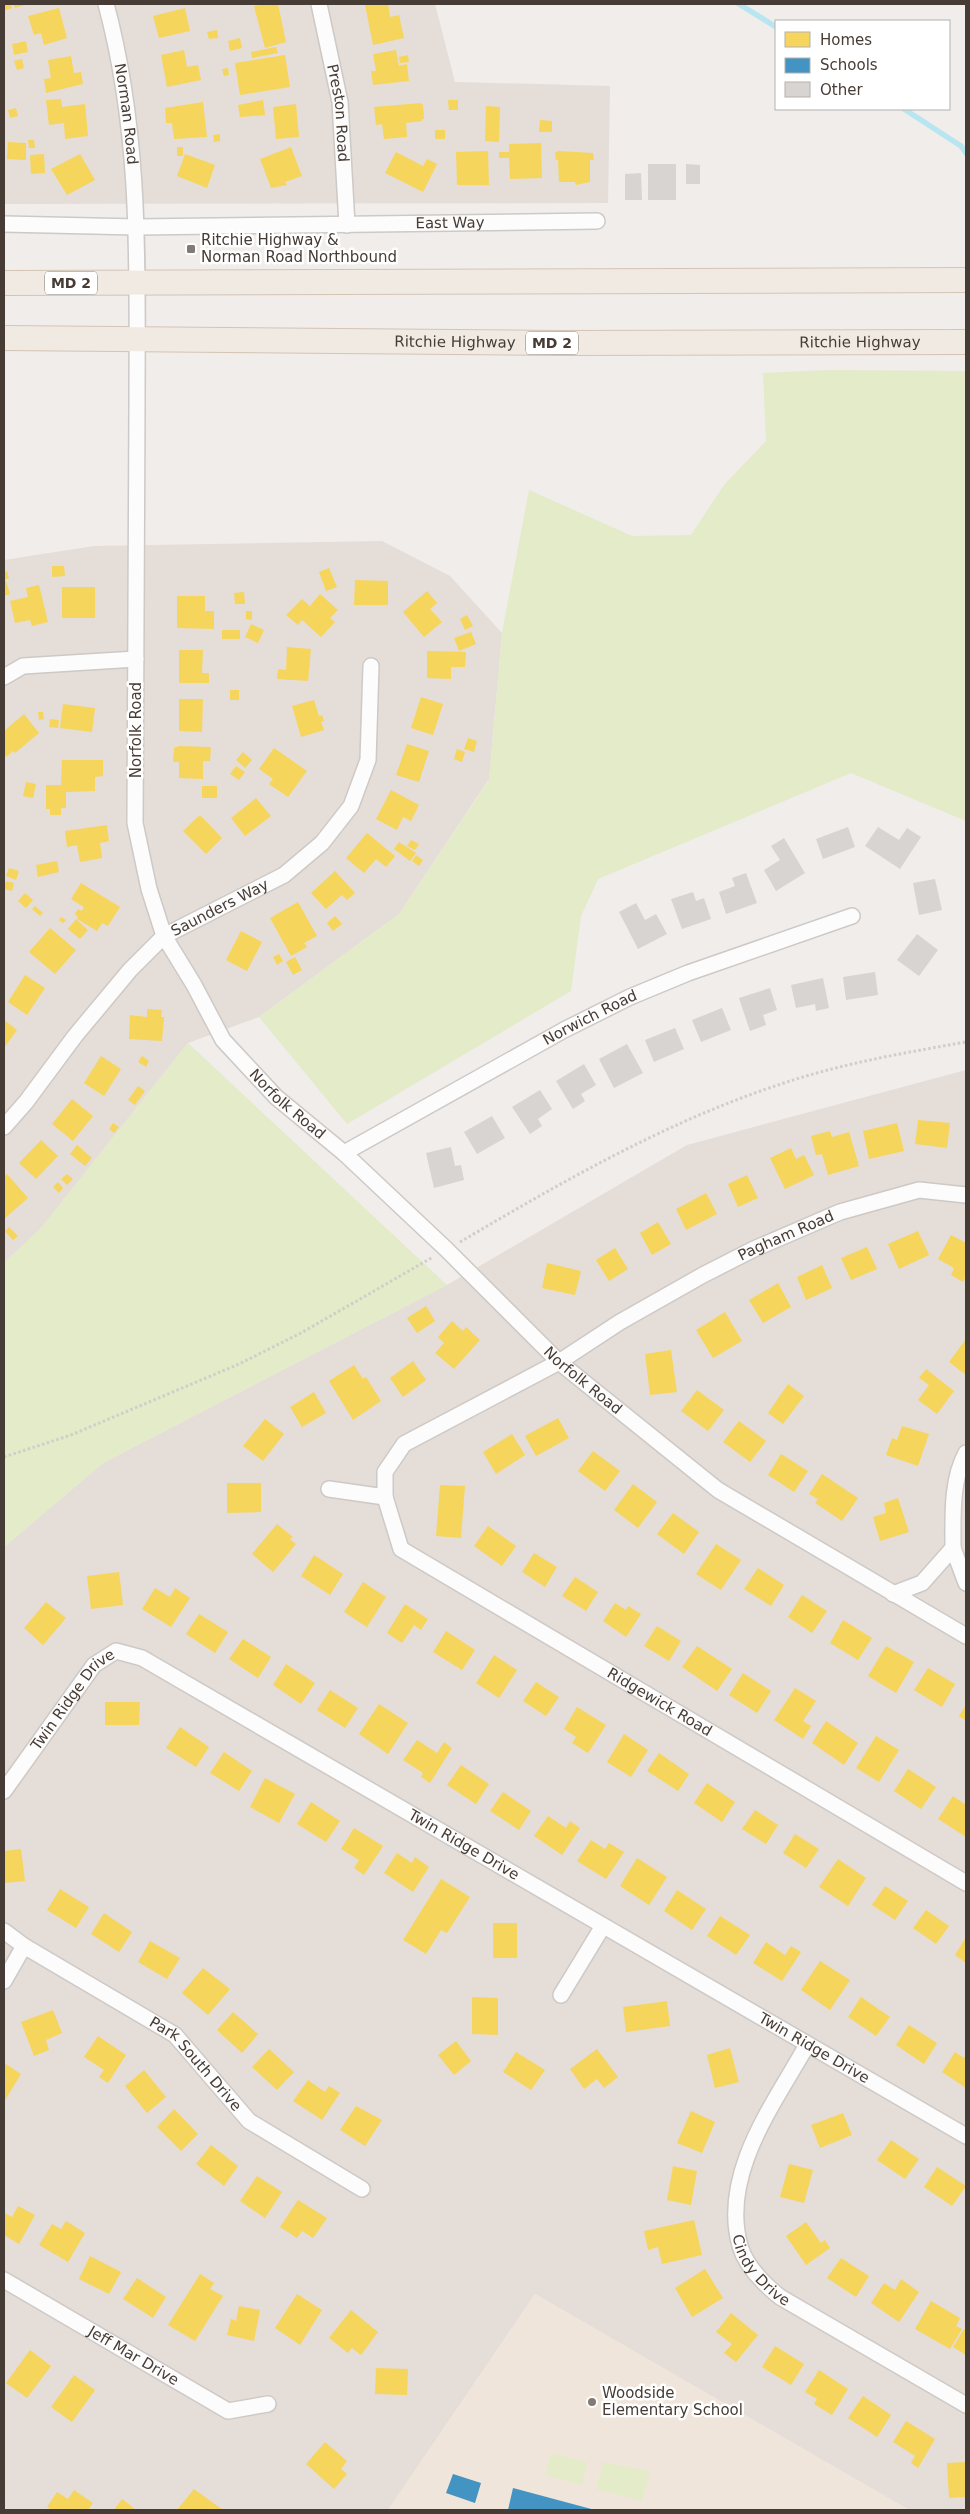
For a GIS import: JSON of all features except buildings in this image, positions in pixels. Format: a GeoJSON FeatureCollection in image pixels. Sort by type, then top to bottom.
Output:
{"type":"FeatureCollection","features":[{"type":"Feature","properties":{"kind":"main road","name":"MD 2"},"geometry":{"type":"LineString","coordinates":[[4,283],[966,280]]}},
{"type":"Feature","properties":{"kind":"main road","name":"Ritchie Highway"},"geometry":{"type":"LineString","coordinates":[[4,338],[562,343],[966,342]]}},
{"type":"Feature","properties":{"kind":"street","name":"Norman Road"},"geometry":{"type":"LineString","coordinates":[[106,4],[123,73],[128,111],[138,227],[137,283]]}},
{"type":"Feature","properties":{"kind":"street","name":"Preston Road"},"geometry":{"type":"LineString","coordinates":[[319,4],[340,102],[347,225]]}},
{"type":"Feature","properties":{"kind":"street","name":"East Way"},"geometry":{"type":"LineString","coordinates":[[4,224],[138,227],[597,221]]}},
{"type":"Feature","properties":{"kind":"street","name":"Norfolk Road"},"geometry":{"type":"LineString","coordinates":[[137,283],[135,823],[150,889],[164,936],[223,1040],[276,1097],[344,1153],[446,1250],[559,1362],[718,1490],[966,1636]]}},
{"type":"Feature","properties":{"kind":"street"},"geometry":{"type":"LineString","coordinates":[[4,677],[23,666],[136,659]]}},
{"type":"Feature","properties":{"kind":"street","name":"Saunders Way"},"geometry":{"type":"LineString","coordinates":[[4,1126],[26,1102],[81,1028],[130,970],[164,936],[284,875],[322,843],[351,806],[368,760],[370,666]]}},
{"type":"Feature","properties":{"kind":"street","name":"Norwich Road"},"geometry":{"type":"LineString","coordinates":[[344,1153],[564,1030],[630,997],[716,963],[852,916]]}},
{"type":"Feature","properties":{"kind":"street","name":"Pagham Road"},"geometry":{"type":"LineString","coordinates":[[559,1362],[620,1322],[754,1249],[840,1212],[919,1190],[966,1195]]}},
{"type":"Feature","properties":{"kind":"street","name":"Ridgewick Road"},"geometry":{"type":"LineString","coordinates":[[559,1362],[404,1444],[385,1472],[385,1497],[401,1549],[966,1883]]}},
{"type":"Feature","properties":{"kind":"street"},"geometry":{"type":"LineString","coordinates":[[966,1453],[960,1464],[953,1511],[953,1548],[966,1583]]}},
{"type":"Feature","properties":{"kind":"street"},"geometry":{"type":"LineString","coordinates":[[329,1489],[385,1497]]}},
{"type":"Feature","properties":{"kind":"street"},"geometry":{"type":"LineString","coordinates":[[893,1594],[922,1583],[953,1548]]}},
{"type":"Feature","properties":{"kind":"street","name":"Twin Ridge Drive"},"geometry":{"type":"LineString","coordinates":[[4,1791],[94,1664],[116,1651],[142,1658],[966,2136]]}},
{"type":"Feature","properties":{"kind":"street"},"geometry":{"type":"LineString","coordinates":[[561,1995],[603,1926]]}},
{"type":"Feature","properties":{"kind":"street"},"geometry":{"type":"LineString","coordinates":[[4,1931],[24,1946],[4,1981]]}},
{"type":"Feature","properties":{"kind":"street","name":"Park South Drive"},"geometry":{"type":"LineString","coordinates":[[24,1946],[175,2035],[249,2121],[362,2189]]}},
{"type":"Feature","properties":{"kind":"street","name":"Cindy Drive"},"geometry":{"type":"LineString","coordinates":[[807,2045],[749,2149],[735,2203],[740,2247],[760,2280],[780,2297],[966,2405]]}},
{"type":"Feature","properties":{"kind":"street","name":"Jeff Mar Drive"},"geometry":{"type":"LineString","coordinates":[[4,2280],[228,2411],[268,2404]]}},
{"type":"Feature","properties":{"kind":"path"},"geometry":{"type":"LineString","coordinates":[[4,1457],[71,1436],[239,1364],[301,1332],[560,1183],[640,1143],[721,1106],[832,1068],[966,1042]]}},
{"type":"Feature","properties":{"kind":"shaded area"},"geometry":{"type":"Polygon","coordinates":[[[4,4],[435,4],[455,82],[610,86],[608,203],[4,204],[4,4]]]}},
{"type":"Feature","properties":{"kind":"shaded area"},"geometry":{"type":"Polygon","coordinates":[[[382,541],[450,576],[502,633],[489,779],[399,914],[259,1017],[188,1043],[41,1228],[4,1263],[4,560],[94,546],[382,541]]]}},
{"type":"Feature","properties":{"kind":"shaded area"},"geometry":{"type":"Polygon","coordinates":[[[966,1070],[966,2510],[909,2510],[535,2294],[388,2510],[4,2510],[4,1547],[103,1463],[447,1285],[687,1145],[966,1070]]]}},
{"type":"Feature","properties":{"kind":"shaded area","name":"Woodside Elementary School"},"geometry":{"type":"Polygon","coordinates":[[[535,2294],[909,2510],[388,2510],[535,2294]]]}},
{"type":"Feature","properties":{"kind":"green space"},"geometry":{"type":"Polygon","coordinates":[[[829,370],[966,371],[966,821],[851,773],[598,879],[581,916],[571,991],[347,1124],[259,1017],[399,914],[489,780],[502,633],[529,490],[632,536],[691,535],[724,485],[766,441],[763,373],[829,370]]]}},
{"type":"Feature","properties":{"kind":"green space"},"geometry":{"type":"Polygon","coordinates":[[[188,1043],[447,1285],[103,1463],[4,1547],[4,1263],[41,1228],[188,1043]]]}},
{"type":"Feature","properties":{"kind":"green space"},"geometry":{"type":"Polygon","coordinates":[[[551,2453],[588,2463],[582,2485],[545,2475],[551,2453]]]}},
{"type":"Feature","properties":{"kind":"green space"},"geometry":{"type":"Polygon","coordinates":[[[603,2462],[650,2471],[642,2501],[596,2489],[603,2462]]]}},
{"type":"Feature","properties":{"kind":"waterway"},"geometry":{"type":"LineString","coordinates":[[739,4],[775,26]]}},
{"type":"Feature","properties":{"kind":"waterway"},"geometry":{"type":"LineString","coordinates":[[906,110],[961,146],[966,153]]}},
{"type":"Feature","properties":{"kind":"place","name":"Ritchie Highway & Norman Road Northbound"},"geometry":{"type":"Point","coordinates":[191,249]}},
{"type":"Feature","properties":{"kind":"place","name":"Woodside Elementary School"},"geometry":{"type":"Point","coordinates":[592,2402]}}]}
